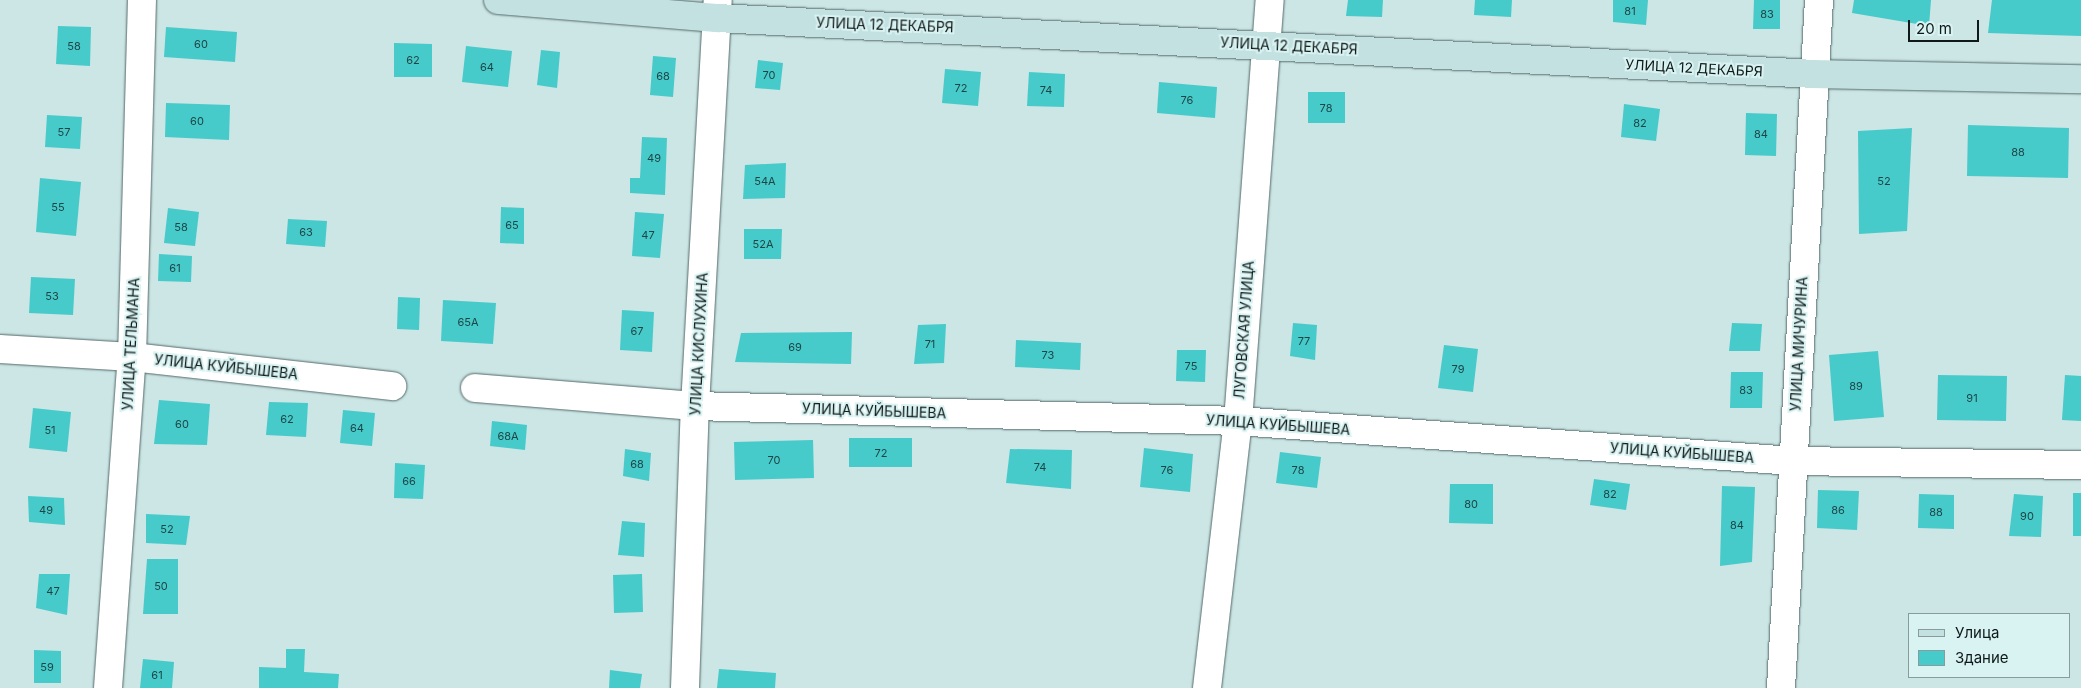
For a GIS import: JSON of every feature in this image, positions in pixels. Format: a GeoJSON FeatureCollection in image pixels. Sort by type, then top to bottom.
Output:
{"type":"FeatureCollection","features":[{"type":"Feature","properties":{"kind":"street","name":"УЛИЦА ТЕЛЬМАНА"},"geometry":{"type":"LineString","coordinates":[[108,688],[132,357],[142,0]]}},
{"type":"Feature","properties":{"kind":"street","name":"УЛИЦА 12 ДЕКАБРЯ"},"geometry":{"type":"LineString","coordinates":[[498,0],[718,9],[1264,45],[1813,74],[2081,79]]}},
{"type":"Feature","properties":{"kind":"street","name":"ЛУГОВСКАЯ УЛИЦА"},"geometry":{"type":"LineString","coordinates":[[1207,688],[1238,421],[1264,45],[1270,0]]}},
{"type":"Feature","properties":{"kind":"street","name":"УЛИЦА МИЧУРИНА"},"geometry":{"type":"LineString","coordinates":[[1781,688],[1813,74],[1819,0]]}},
{"type":"Feature","properties":{"kind":"street","name":"УЛИЦА КИСЛУХИНА"},"geometry":{"type":"LineString","coordinates":[[685,688],[695,406],[718,9]]}},
{"type":"Feature","properties":{"kind":"street","name":"УЛИЦА КУЙБЫШЕВА"},"geometry":{"type":"LineString","coordinates":[[0,349],[132,357],[392,386]]}},
{"type":"Feature","properties":{"kind":"street","name":"УЛИЦА КУЙБЫШЕВА"},"geometry":{"type":"LineString","coordinates":[[475,388],[695,406],[1238,421],[1793,461],[2081,465]]}},
{"type":"Feature","properties":{"kind":"building"},"geometry":{"type":"Polygon","coordinates":[[[1348,0],[1383,0],[1382,17],[1346,16],[1348,0]]]}},
{"type":"Feature","properties":{"kind":"building"},"geometry":{"type":"Polygon","coordinates":[[[1475,0],[1512,0],[1511,17],[1474,15],[1475,0]]]}},
{"type":"Feature","properties":{"kind":"building"},"geometry":{"type":"Polygon","coordinates":[[[1613,0],[1648,0],[1646,25],[1613,22],[1613,0]]]}},
{"type":"Feature","properties":{"kind":"building"},"geometry":{"type":"Polygon","coordinates":[[[1754,0],[1780,0],[1780,29],[1753,29],[1754,0]]]}},
{"type":"Feature","properties":{"kind":"building"},"geometry":{"type":"Polygon","coordinates":[[[1854,0],[1931,0],[1929,26],[1852,13],[1854,0]]]}},
{"type":"Feature","properties":{"kind":"building"},"geometry":{"type":"Polygon","coordinates":[[[1992,0],[2081,0],[2081,36],[1988,33],[1992,0]]]}},
{"type":"Feature","properties":{"kind":"building"},"geometry":{"type":"Polygon","coordinates":[[[58,26],[91,27],[90,66],[56,64],[58,26]]]}},
{"type":"Feature","properties":{"kind":"building"},"geometry":{"type":"Polygon","coordinates":[[[166,27],[237,32],[235,62],[164,57],[166,27]]]}},
{"type":"Feature","properties":{"kind":"building"},"geometry":{"type":"Polygon","coordinates":[[[394,43],[432,44],[432,77],[394,77],[394,43]]]}},
{"type":"Feature","properties":{"kind":"building"},"geometry":{"type":"Polygon","coordinates":[[[466,46],[512,51],[508,87],[462,82],[466,46]]]}},
{"type":"Feature","properties":{"kind":"building"},"geometry":{"type":"Polygon","coordinates":[[[541,50],[560,52],[557,88],[537,85],[541,50]]]}},
{"type":"Feature","properties":{"kind":"building"},"geometry":{"type":"Polygon","coordinates":[[[653,56],[676,58],[673,97],[650,95],[653,56]]]}},
{"type":"Feature","properties":{"kind":"building"},"geometry":{"type":"Polygon","coordinates":[[[758,60],[783,63],[780,90],[755,88],[758,60]]]}},
{"type":"Feature","properties":{"kind":"building"},"geometry":{"type":"Polygon","coordinates":[[[945,69],[981,72],[978,106],[942,103],[945,69]]]}},
{"type":"Feature","properties":{"kind":"building"},"geometry":{"type":"Polygon","coordinates":[[[1029,72],[1065,74],[1064,107],[1027,106],[1029,72]]]}},
{"type":"Feature","properties":{"kind":"building"},"geometry":{"type":"Polygon","coordinates":[[[1159,82],[1217,87],[1215,118],[1157,113],[1159,82]]]}},
{"type":"Feature","properties":{"kind":"building"},"geometry":{"type":"Polygon","coordinates":[[[1308,92],[1345,92],[1345,123],[1308,123],[1308,92]]]}},
{"type":"Feature","properties":{"kind":"building"},"geometry":{"type":"Polygon","coordinates":[[[166,103],[230,105],[229,140],[165,137],[166,103]]]}},
{"type":"Feature","properties":{"kind":"building"},"geometry":{"type":"Polygon","coordinates":[[[1624,104],[1660,109],[1656,141],[1621,137],[1624,104]]]}},
{"type":"Feature","properties":{"kind":"building"},"geometry":{"type":"Polygon","coordinates":[[[1746,113],[1777,114],[1776,156],[1745,155],[1746,113]]]}},
{"type":"Feature","properties":{"kind":"building"},"geometry":{"type":"Polygon","coordinates":[[[47,115],[82,117],[80,149],[45,147],[47,115]]]}},
{"type":"Feature","properties":{"kind":"building"},"geometry":{"type":"Polygon","coordinates":[[[1968,125],[2069,128],[2068,178],[1967,176],[1968,125]]]}},
{"type":"Feature","properties":{"kind":"building"},"geometry":{"type":"Polygon","coordinates":[[[1912,128],[1907,231],[1859,234],[1858,131],[1912,128]]]}},
{"type":"Feature","properties":{"kind":"building"},"geometry":{"type":"Polygon","coordinates":[[[642,137],[667,138],[665,195],[630,193],[630,178],[640,178],[642,137]]]}},
{"type":"Feature","properties":{"kind":"building"},"geometry":{"type":"Polygon","coordinates":[[[786,163],[785,198],[743,199],[745,165],[786,163]]]}},
{"type":"Feature","properties":{"kind":"building"},"geometry":{"type":"Polygon","coordinates":[[[40,178],[81,182],[76,236],[36,232],[40,178]]]}},
{"type":"Feature","properties":{"kind":"building"},"geometry":{"type":"Polygon","coordinates":[[[501,207],[524,208],[524,244],[500,243],[501,207]]]}},
{"type":"Feature","properties":{"kind":"building"},"geometry":{"type":"Polygon","coordinates":[[[168,208],[199,212],[195,246],[164,243],[168,208]]]}},
{"type":"Feature","properties":{"kind":"building"},"geometry":{"type":"Polygon","coordinates":[[[635,212],[664,214],[660,258],[632,256],[635,212]]]}},
{"type":"Feature","properties":{"kind":"building"},"geometry":{"type":"Polygon","coordinates":[[[288,219],[327,221],[325,247],[286,244],[288,219]]]}},
{"type":"Feature","properties":{"kind":"building"},"geometry":{"type":"Polygon","coordinates":[[[744,229],[782,229],[781,259],[744,259],[744,229]]]}},
{"type":"Feature","properties":{"kind":"building"},"geometry":{"type":"Polygon","coordinates":[[[159,254],[192,256],[191,282],[158,281],[159,254]]]}},
{"type":"Feature","properties":{"kind":"building"},"geometry":{"type":"Polygon","coordinates":[[[31,277],[75,279],[73,315],[29,313],[31,277]]]}},
{"type":"Feature","properties":{"kind":"building"},"geometry":{"type":"Polygon","coordinates":[[[398,297],[420,298],[419,330],[397,329],[398,297]]]}},
{"type":"Feature","properties":{"kind":"building"},"geometry":{"type":"Polygon","coordinates":[[[443,300],[496,303],[493,344],[441,341],[443,300]]]}},
{"type":"Feature","properties":{"kind":"building"},"geometry":{"type":"Polygon","coordinates":[[[622,310],[654,312],[652,352],[620,350],[622,310]]]}},
{"type":"Feature","properties":{"kind":"building"},"geometry":{"type":"Polygon","coordinates":[[[1293,323],[1317,325],[1315,360],[1290,356],[1293,323]]]}},
{"type":"Feature","properties":{"kind":"building"},"geometry":{"type":"Polygon","coordinates":[[[1732,323],[1762,324],[1760,351],[1729,351],[1732,323]]]}},
{"type":"Feature","properties":{"kind":"building"},"geometry":{"type":"Polygon","coordinates":[[[946,324],[944,363],[914,364],[918,325],[946,324]]]}},
{"type":"Feature","properties":{"kind":"building"},"geometry":{"type":"Polygon","coordinates":[[[852,332],[851,364],[735,362],[741,333],[852,332]]]}},
{"type":"Feature","properties":{"kind":"building"},"geometry":{"type":"Polygon","coordinates":[[[1016,340],[1081,343],[1080,370],[1015,367],[1016,340]]]}},
{"type":"Feature","properties":{"kind":"building"},"geometry":{"type":"Polygon","coordinates":[[[1444,345],[1478,349],[1473,392],[1438,388],[1444,345]]]}},
{"type":"Feature","properties":{"kind":"building"},"geometry":{"type":"Polygon","coordinates":[[[1177,350],[1206,350],[1205,382],[1176,381],[1177,350]]]}},
{"type":"Feature","properties":{"kind":"building"},"geometry":{"type":"Polygon","coordinates":[[[1878,351],[1884,417],[1834,421],[1829,355],[1878,351]]]}},
{"type":"Feature","properties":{"kind":"building"},"geometry":{"type":"Polygon","coordinates":[[[1731,372],[1763,372],[1762,408],[1730,408],[1731,372]]]}},
{"type":"Feature","properties":{"kind":"building"},"geometry":{"type":"Polygon","coordinates":[[[1938,375],[2007,376],[2006,421],[1937,420],[1938,375]]]}},
{"type":"Feature","properties":{"kind":"building"},"geometry":{"type":"Polygon","coordinates":[[[2065,375],[2081,376],[2081,421],[2062,420],[2065,375]]]}},
{"type":"Feature","properties":{"kind":"building"},"geometry":{"type":"Polygon","coordinates":[[[159,400],[210,404],[207,445],[154,444],[159,400]]]}},
{"type":"Feature","properties":{"kind":"building"},"geometry":{"type":"Polygon","coordinates":[[[269,402],[308,403],[306,437],[266,435],[269,402]]]}},
{"type":"Feature","properties":{"kind":"building"},"geometry":{"type":"Polygon","coordinates":[[[33,408],[71,412],[67,452],[29,448],[33,408]]]}},
{"type":"Feature","properties":{"kind":"building"},"geometry":{"type":"Polygon","coordinates":[[[343,410],[375,413],[372,446],[340,443],[343,410]]]}},
{"type":"Feature","properties":{"kind":"building"},"geometry":{"type":"Polygon","coordinates":[[[492,421],[527,425],[525,450],[490,446],[492,421]]]}},
{"type":"Feature","properties":{"kind":"building"},"geometry":{"type":"Polygon","coordinates":[[[849,438],[912,438],[912,467],[849,467],[849,438]]]}},
{"type":"Feature","properties":{"kind":"building"},"geometry":{"type":"Polygon","coordinates":[[[813,440],[814,478],[735,480],[734,442],[813,440]]]}},
{"type":"Feature","properties":{"kind":"building"},"geometry":{"type":"Polygon","coordinates":[[[1144,448],[1193,454],[1190,492],[1140,487],[1144,448]]]}},
{"type":"Feature","properties":{"kind":"building"},"geometry":{"type":"Polygon","coordinates":[[[625,449],[651,453],[649,481],[623,476],[625,449]]]}},
{"type":"Feature","properties":{"kind":"building"},"geometry":{"type":"Polygon","coordinates":[[[1010,449],[1072,450],[1071,489],[1006,483],[1010,449]]]}},
{"type":"Feature","properties":{"kind":"building"},"geometry":{"type":"Polygon","coordinates":[[[1280,452],[1321,457],[1317,488],[1276,483],[1280,452]]]}},
{"type":"Feature","properties":{"kind":"building"},"geometry":{"type":"Polygon","coordinates":[[[395,463],[425,465],[423,499],[394,498],[395,463]]]}},
{"type":"Feature","properties":{"kind":"building"},"geometry":{"type":"Polygon","coordinates":[[[1594,479],[1630,484],[1626,510],[1590,505],[1594,479]]]}},
{"type":"Feature","properties":{"kind":"building"},"geometry":{"type":"Polygon","coordinates":[[[1450,484],[1493,484],[1493,524],[1449,523],[1450,484]]]}},
{"type":"Feature","properties":{"kind":"building"},"geometry":{"type":"Polygon","coordinates":[[[1722,486],[1755,487],[1752,562],[1720,566],[1722,486]]]}},
{"type":"Feature","properties":{"kind":"building"},"geometry":{"type":"Polygon","coordinates":[[[1818,490],[1859,491],[1857,530],[1817,528],[1818,490]]]}},
{"type":"Feature","properties":{"kind":"building"},"geometry":{"type":"Polygon","coordinates":[[[2073,493],[2081,493],[2081,536],[2073,536],[2073,493]]]}},
{"type":"Feature","properties":{"kind":"building"},"geometry":{"type":"Polygon","coordinates":[[[1919,494],[1954,495],[1954,529],[1918,528],[1919,494]]]}},
{"type":"Feature","properties":{"kind":"building"},"geometry":{"type":"Polygon","coordinates":[[[2014,494],[2043,496],[2041,537],[2009,536],[2014,494]]]}},
{"type":"Feature","properties":{"kind":"building"},"geometry":{"type":"Polygon","coordinates":[[[28,496],[64,498],[65,525],[29,522],[28,496]]]}},
{"type":"Feature","properties":{"kind":"building"},"geometry":{"type":"Polygon","coordinates":[[[146,514],[190,516],[186,545],[146,543],[146,514]]]}},
{"type":"Feature","properties":{"kind":"building"},"geometry":{"type":"Polygon","coordinates":[[[622,521],[645,523],[644,557],[618,555],[622,521]]]}},
{"type":"Feature","properties":{"kind":"building"},"geometry":{"type":"Polygon","coordinates":[[[147,559],[178,559],[178,614],[143,614],[147,559]]]}},
{"type":"Feature","properties":{"kind":"building"},"geometry":{"type":"Polygon","coordinates":[[[39,574],[70,574],[67,615],[36,608],[39,574]]]}},
{"type":"Feature","properties":{"kind":"building"},"geometry":{"type":"Polygon","coordinates":[[[642,574],[643,612],[614,613],[613,575],[642,574]]]}},
{"type":"Feature","properties":{"kind":"building"},"geometry":{"type":"Polygon","coordinates":[[[286,649],[305,649],[304,672],[339,674],[338,688],[259,688],[259,667],[286,668],[286,649]]]}},
{"type":"Feature","properties":{"kind":"building"},"geometry":{"type":"Polygon","coordinates":[[[34,650],[61,651],[61,683],[34,683],[34,650]]]}},
{"type":"Feature","properties":{"kind":"building"},"geometry":{"type":"Polygon","coordinates":[[[143,659],[174,662],[172,688],[140,688],[143,659]]]}},
{"type":"Feature","properties":{"kind":"building"},"geometry":{"type":"Polygon","coordinates":[[[719,669],[776,673],[775,688],[717,688],[719,669]]]}},
{"type":"Feature","properties":{"kind":"building"},"geometry":{"type":"Polygon","coordinates":[[[610,670],[642,674],[640,688],[609,688],[610,670]]]}}]}
